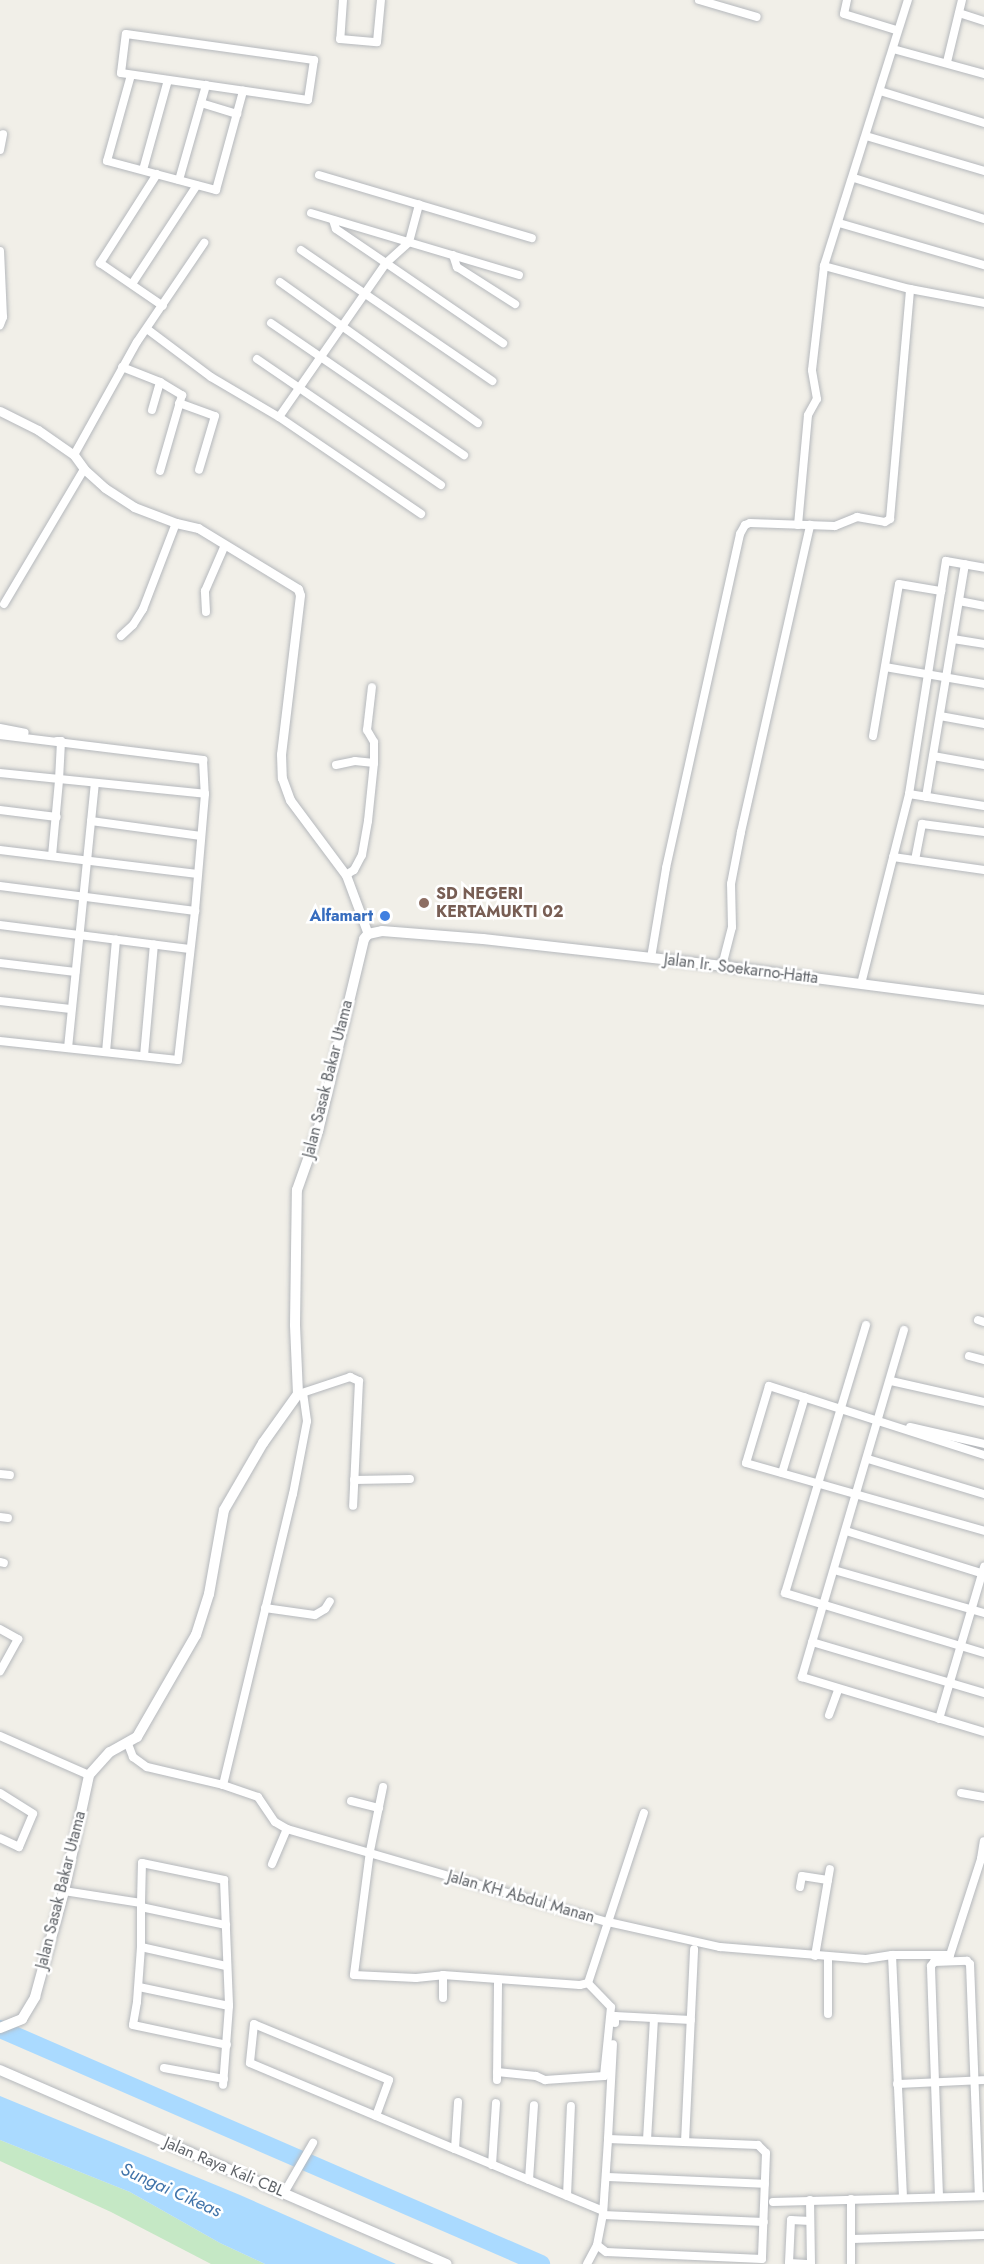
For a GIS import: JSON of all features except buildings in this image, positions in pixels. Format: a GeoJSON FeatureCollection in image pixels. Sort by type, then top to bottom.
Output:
{"type":"FeatureCollection","features":[{"type":"Feature","properties":{"kind":"main road","name":"Jalan Ir. Soekarno-Hatta"},"geometry":{"type":"LineString","coordinates":[[368,934],[382,931],[483,939],[722,966],[984,1000]]}},
{"type":"Feature","properties":{"kind":"main road","name":"Jalan Sasak Bakar Utama"},"geometry":{"type":"LineString","coordinates":[[300,1393],[297,1377],[294,1303],[297,1190],[318,1131],[357,963],[364,939],[368,934]]}},
{"type":"Feature","properties":{"kind":"main road"},"geometry":{"type":"LineString","coordinates":[[89,1775],[110,1752],[137,1737],[196,1635],[205,1614],[220,1523],[227,1502],[300,1393]]}},
{"type":"Feature","properties":{"kind":"main road","name":"Jalan Sasak Bakar Utama"},"geometry":{"type":"LineString","coordinates":[[0,2028],[22,2019],[34,1997],[64,1891],[89,1775]]}},
{"type":"Feature","properties":{"kind":"main road","name":"Jalan Raya Kali CBL"},"geometry":{"type":"LineString","coordinates":[[0,2070],[447,2264]]}},
{"type":"Feature","properties":{"kind":"street"},"geometry":{"type":"LineString","coordinates":[[343,0],[340,39],[377,42],[381,0]]}},
{"type":"Feature","properties":{"kind":"street"},"geometry":{"type":"LineString","coordinates":[[699,0],[757,17]]}},
{"type":"Feature","properties":{"kind":"street"},"geometry":{"type":"LineString","coordinates":[[847,0],[844,14],[896,30]]}},
{"type":"Feature","properties":{"kind":"street"},"geometry":{"type":"LineString","coordinates":[[798,525],[808,415],[818,399],[812,370],[824,266],[854,178],[893,49],[896,30],[903,20],[908,0]]}},
{"type":"Feature","properties":{"kind":"street"},"geometry":{"type":"LineString","coordinates":[[947,62],[962,0]]}},
{"type":"Feature","properties":{"kind":"street"},"geometry":{"type":"LineString","coordinates":[[959,13],[984,21]]}},
{"type":"Feature","properties":{"kind":"street"},"geometry":{"type":"LineString","coordinates":[[126,34],[314,60],[308,100],[168,80],[121,74],[126,34]]}},
{"type":"Feature","properties":{"kind":"street"},"geometry":{"type":"LineString","coordinates":[[893,49],[984,74]]}},
{"type":"Feature","properties":{"kind":"street"},"geometry":{"type":"LineString","coordinates":[[131,75],[107,161],[216,190],[243,91]]}},
{"type":"Feature","properties":{"kind":"street"},"geometry":{"type":"LineString","coordinates":[[143,170],[168,80]]}},
{"type":"Feature","properties":{"kind":"street"},"geometry":{"type":"LineString","coordinates":[[179,180],[206,85]]}},
{"type":"Feature","properties":{"kind":"street"},"geometry":{"type":"LineString","coordinates":[[880,91],[984,123]]}},
{"type":"Feature","properties":{"kind":"street"},"geometry":{"type":"LineString","coordinates":[[201,103],[237,114]]}},
{"type":"Feature","properties":{"kind":"street"},"geometry":{"type":"LineString","coordinates":[[0,150],[3,134]]}},
{"type":"Feature","properties":{"kind":"street"},"geometry":{"type":"LineString","coordinates":[[866,136],[984,171]]}},
{"type":"Feature","properties":{"kind":"street"},"geometry":{"type":"LineString","coordinates":[[157,174],[100,263],[163,306]]}},
{"type":"Feature","properties":{"kind":"street"},"geometry":{"type":"LineString","coordinates":[[319,175],[532,238]]}},
{"type":"Feature","properties":{"kind":"street"},"geometry":{"type":"LineString","coordinates":[[854,178],[984,219]]}},
{"type":"Feature","properties":{"kind":"street"},"geometry":{"type":"LineString","coordinates":[[132,284],[197,185]]}},
{"type":"Feature","properties":{"kind":"street"},"geometry":{"type":"LineString","coordinates":[[279,417],[386,263],[409,242],[419,204]]}},
{"type":"Feature","properties":{"kind":"street"},"geometry":{"type":"LineString","coordinates":[[311,213],[519,275]]}},
{"type":"Feature","properties":{"kind":"street"},"geometry":{"type":"LineString","coordinates":[[333,220],[336,229],[503,343]]}},
{"type":"Feature","properties":{"kind":"street"},"geometry":{"type":"LineString","coordinates":[[839,223],[984,265]]}},
{"type":"Feature","properties":{"kind":"street"},"geometry":{"type":"LineString","coordinates":[[74,455],[122,367],[204,243]]}},
{"type":"Feature","properties":{"kind":"street"},"geometry":{"type":"LineString","coordinates":[[301,250],[492,381]]}},
{"type":"Feature","properties":{"kind":"street"},"geometry":{"type":"LineString","coordinates":[[0,251],[3,317],[0,325]]}},
{"type":"Feature","properties":{"kind":"street"},"geometry":{"type":"LineString","coordinates":[[453,255],[458,267],[515,304]]}},
{"type":"Feature","properties":{"kind":"street"},"geometry":{"type":"LineString","coordinates":[[824,266],[910,288],[984,303]]}},
{"type":"Feature","properties":{"kind":"street"},"geometry":{"type":"LineString","coordinates":[[280,282],[478,423]]}},
{"type":"Feature","properties":{"kind":"street"},"geometry":{"type":"LineString","coordinates":[[651,958],[666,868],[740,534],[745,525],[750,523],[835,526],[857,517],[885,522],[890,519],[910,288]]}},
{"type":"Feature","properties":{"kind":"street"},"geometry":{"type":"LineString","coordinates":[[272,323],[464,455]]}},
{"type":"Feature","properties":{"kind":"street"},"geometry":{"type":"LineString","coordinates":[[147,329],[212,378],[279,417],[421,514]]}},
{"type":"Feature","properties":{"kind":"street"},"geometry":{"type":"LineString","coordinates":[[257,359],[441,485]]}},
{"type":"Feature","properties":{"kind":"street"},"geometry":{"type":"LineString","coordinates":[[122,367],[160,382],[182,395],[160,471]]}},
{"type":"Feature","properties":{"kind":"street"},"geometry":{"type":"LineString","coordinates":[[152,410],[160,382]]}},
{"type":"Feature","properties":{"kind":"street"},"geometry":{"type":"LineString","coordinates":[[180,402],[215,416],[199,470]]}},
{"type":"Feature","properties":{"kind":"street"},"geometry":{"type":"LineString","coordinates":[[0,411],[38,430],[74,455],[84,469],[105,488],[134,507],[176,523],[198,528],[284,578],[300,591],[281,754],[282,778],[290,800],[346,875],[368,934]]}},
{"type":"Feature","properties":{"kind":"street"},"geometry":{"type":"LineString","coordinates":[[4,604],[84,469]]}},
{"type":"Feature","properties":{"kind":"street"},"geometry":{"type":"LineString","coordinates":[[121,636],[133,625],[143,609],[176,523]]}},
{"type":"Feature","properties":{"kind":"street"},"geometry":{"type":"LineString","coordinates":[[722,966],[732,927],[732,884],[741,832],[810,525]]}},
{"type":"Feature","properties":{"kind":"street"},"geometry":{"type":"LineString","coordinates":[[206,612],[205,591],[225,545]]}},
{"type":"Feature","properties":{"kind":"street"},"geometry":{"type":"LineString","coordinates":[[861,984],[909,794],[946,561],[984,568]]}},
{"type":"Feature","properties":{"kind":"street"},"geometry":{"type":"LineString","coordinates":[[926,797],[965,564]]}},
{"type":"Feature","properties":{"kind":"street"},"geometry":{"type":"LineString","coordinates":[[873,736],[899,584],[941,591]]}},
{"type":"Feature","properties":{"kind":"street"},"geometry":{"type":"LineString","coordinates":[[959,601],[984,606]]}},
{"type":"Feature","properties":{"kind":"street"},"geometry":{"type":"LineString","coordinates":[[953,639],[984,644]]}},
{"type":"Feature","properties":{"kind":"street"},"geometry":{"type":"LineString","coordinates":[[885,667],[984,684]]}},
{"type":"Feature","properties":{"kind":"street"},"geometry":{"type":"LineString","coordinates":[[346,875],[354,870],[362,855],[374,763],[374,742],[368,730],[372,687]]}},
{"type":"Feature","properties":{"kind":"street"},"geometry":{"type":"LineString","coordinates":[[940,716],[984,724]]}},
{"type":"Feature","properties":{"kind":"street"},"geometry":{"type":"LineString","coordinates":[[0,728],[61,741]]}},
{"type":"Feature","properties":{"kind":"street"},"geometry":{"type":"LineString","coordinates":[[0,735],[203,760],[205,794],[195,911],[178,1060],[0,1041]]}},
{"type":"Feature","properties":{"kind":"street"},"geometry":{"type":"LineString","coordinates":[[52,856],[57,817],[61,741]]}},
{"type":"Feature","properties":{"kind":"street"},"geometry":{"type":"LineString","coordinates":[[933,756],[984,765]]}},
{"type":"Feature","properties":{"kind":"street"},"geometry":{"type":"LineString","coordinates":[[336,765],[355,761],[374,763]]}},
{"type":"Feature","properties":{"kind":"street"},"geometry":{"type":"LineString","coordinates":[[0,772],[205,794]]}},
{"type":"Feature","properties":{"kind":"street"},"geometry":{"type":"LineString","coordinates":[[68,1048],[95,784]]}},
{"type":"Feature","properties":{"kind":"street"},"geometry":{"type":"LineString","coordinates":[[909,794],[984,806]]}},
{"type":"Feature","properties":{"kind":"street"},"geometry":{"type":"LineString","coordinates":[[0,810],[57,817]]}},
{"type":"Feature","properties":{"kind":"street"},"geometry":{"type":"LineString","coordinates":[[91,821],[201,836]]}},
{"type":"Feature","properties":{"kind":"street"},"geometry":{"type":"LineString","coordinates":[[915,860],[922,824],[984,832]]}},
{"type":"Feature","properties":{"kind":"street"},"geometry":{"type":"LineString","coordinates":[[0,850],[198,874]]}},
{"type":"Feature","properties":{"kind":"street"},"geometry":{"type":"LineString","coordinates":[[893,857],[984,870]]}},
{"type":"Feature","properties":{"kind":"street"},"geometry":{"type":"LineString","coordinates":[[0,886],[195,911]]}},
{"type":"Feature","properties":{"kind":"street"},"geometry":{"type":"LineString","coordinates":[[0,925],[189,949]]}},
{"type":"Feature","properties":{"kind":"street"},"geometry":{"type":"LineString","coordinates":[[106,1052],[116,939]]}},
{"type":"Feature","properties":{"kind":"street"},"geometry":{"type":"LineString","coordinates":[[144,1056],[154,944]]}},
{"type":"Feature","properties":{"kind":"street"},"geometry":{"type":"LineString","coordinates":[[0,963],[75,972]]}},
{"type":"Feature","properties":{"kind":"street"},"geometry":{"type":"LineString","coordinates":[[0,1001],[71,1009]]}},
{"type":"Feature","properties":{"kind":"street"},"geometry":{"type":"LineString","coordinates":[[866,1325],[785,1593],[984,1653]]}},
{"type":"Feature","properties":{"kind":"street"},"geometry":{"type":"LineString","coordinates":[[904,1329],[891,1381],[802,1677],[838,1690],[984,1732]]}},
{"type":"Feature","properties":{"kind":"street"},"geometry":{"type":"LineString","coordinates":[[969,1356],[984,1360]]}},
{"type":"Feature","properties":{"kind":"street"},"geometry":{"type":"LineString","coordinates":[[223,1785],[286,1529],[304,1441],[307,1421],[300,1393],[350,1377],[358,1378],[353,1506]]}},
{"type":"Feature","properties":{"kind":"street"},"geometry":{"type":"LineString","coordinates":[[891,1381],[984,1402]]}},
{"type":"Feature","properties":{"kind":"street"},"geometry":{"type":"LineString","coordinates":[[984,1455],[769,1386],[746,1463],[984,1532]]}},
{"type":"Feature","properties":{"kind":"street"},"geometry":{"type":"LineString","coordinates":[[782,1473],[804,1398]]}},
{"type":"Feature","properties":{"kind":"street"},"geometry":{"type":"LineString","coordinates":[[879,1421],[984,1444]]}},
{"type":"Feature","properties":{"kind":"street"},"geometry":{"type":"LineString","coordinates":[[868,1459],[984,1494]]}},
{"type":"Feature","properties":{"kind":"street"},"geometry":{"type":"LineString","coordinates":[[0,1474],[10,1476]]}},
{"type":"Feature","properties":{"kind":"street"},"geometry":{"type":"LineString","coordinates":[[354,1480],[410,1479]]}},
{"type":"Feature","properties":{"kind":"street"},"geometry":{"type":"LineString","coordinates":[[846,1531],[983,1572],[939,1719]]}},
{"type":"Feature","properties":{"kind":"street"},"geometry":{"type":"LineString","coordinates":[[834,1570],[984,1613]]}},
{"type":"Feature","properties":{"kind":"street"},"geometry":{"type":"LineString","coordinates":[[265,1608],[315,1615],[325,1609],[330,1601]]}},
{"type":"Feature","properties":{"kind":"street"},"geometry":{"type":"LineString","coordinates":[[0,1629],[18,1639],[0,1671]]}},
{"type":"Feature","properties":{"kind":"street"},"geometry":{"type":"LineString","coordinates":[[812,1642],[984,1693]]}},
{"type":"Feature","properties":{"kind":"street"},"geometry":{"type":"LineString","coordinates":[[829,1715],[838,1690]]}},
{"type":"Feature","properties":{"kind":"street"},"geometry":{"type":"LineString","coordinates":[[0,1736],[89,1775]]}},
{"type":"Feature","properties":{"kind":"street","name":"Jalan KH Abdul Manan"},"geometry":{"type":"LineString","coordinates":[[124,1746],[133,1757],[147,1767],[223,1785],[258,1797],[275,1821],[287,1829],[370,1851],[608,1922],[720,1947],[866,1959],[892,1955],[950,1955],[982,1859]]}},
{"type":"Feature","properties":{"kind":"street"},"geometry":{"type":"LineString","coordinates":[[383,1787],[370,1851],[354,1975],[416,1978],[443,1975],[580,1985],[588,1983]]}},
{"type":"Feature","properties":{"kind":"street"},"geometry":{"type":"LineString","coordinates":[[0,1793],[33,1814],[19,1847],[0,1838]]}},
{"type":"Feature","properties":{"kind":"street"},"geometry":{"type":"LineString","coordinates":[[961,1793],[984,1797]]}},
{"type":"Feature","properties":{"kind":"street"},"geometry":{"type":"LineString","coordinates":[[351,1800],[379,1808]]}},
{"type":"Feature","properties":{"kind":"street"},"geometry":{"type":"LineString","coordinates":[[588,1983],[644,1814]]}},
{"type":"Feature","properties":{"kind":"street"},"geometry":{"type":"LineString","coordinates":[[272,1864],[287,1829]]}},
{"type":"Feature","properties":{"kind":"street"},"geometry":{"type":"LineString","coordinates":[[982,1859],[984,1840]]}},
{"type":"Feature","properties":{"kind":"street"},"geometry":{"type":"LineString","coordinates":[[164,2068],[224,2082],[228,2044],[229,2006],[224,1880],[142,1863],[139,1987],[133,2025],[228,2044]]}},
{"type":"Feature","properties":{"kind":"street"},"geometry":{"type":"LineString","coordinates":[[815,1956],[830,1869]]}},
{"type":"Feature","properties":{"kind":"street"},"geometry":{"type":"LineString","coordinates":[[800,1887],[802,1876],[828,1880]]}},
{"type":"Feature","properties":{"kind":"street"},"geometry":{"type":"LineString","coordinates":[[64,1891],[141,1905],[226,1925]]}},
{"type":"Feature","properties":{"kind":"street"},"geometry":{"type":"LineString","coordinates":[[141,1947],[226,1966]]}},
{"type":"Feature","properties":{"kind":"street"},"geometry":{"type":"LineString","coordinates":[[685,2142],[694,1949]]}},
{"type":"Feature","properties":{"kind":"street"},"geometry":{"type":"LineString","coordinates":[[892,1955],[903,2198]]}},
{"type":"Feature","properties":{"kind":"street"},"geometry":{"type":"LineString","coordinates":[[828,1957],[828,2014]]}},
{"type":"Feature","properties":{"kind":"street"},"geometry":{"type":"LineString","coordinates":[[774,2202],[982,2196],[969,1964],[967,1961],[934,1962],[931,1966],[937,2081],[939,2197]]}},
{"type":"Feature","properties":{"kind":"street"},"geometry":{"type":"LineString","coordinates":[[443,1975],[443,1998]]}},
{"type":"Feature","properties":{"kind":"street"},"geometry":{"type":"LineString","coordinates":[[498,1980],[497,2076],[536,2076],[546,2080],[604,2076],[611,2007],[588,1983]]}},
{"type":"Feature","properties":{"kind":"street"},"geometry":{"type":"LineString","coordinates":[[139,1987],[229,2006]]}},
{"type":"Feature","properties":{"kind":"street"},"geometry":{"type":"LineString","coordinates":[[587,2264],[597,2245],[603,2213],[615,2016],[691,2020]]}},
{"type":"Feature","properties":{"kind":"street"},"geometry":{"type":"LineString","coordinates":[[647,2140],[654,2018]]}},
{"type":"Feature","properties":{"kind":"street"},"geometry":{"type":"LineString","coordinates":[[376,2116],[389,2080],[254,2024],[250,2063],[492,2165],[530,2180],[603,2213],[764,2222]]}},
{"type":"Feature","properties":{"kind":"street"},"geometry":{"type":"LineString","coordinates":[[897,2084],[984,2080]]}},
{"type":"Feature","properties":{"kind":"street"},"geometry":{"type":"LineString","coordinates":[[455,2149],[458,2102]]}},
{"type":"Feature","properties":{"kind":"street"},"geometry":{"type":"LineString","coordinates":[[492,2165],[496,2103]]}},
{"type":"Feature","properties":{"kind":"street"},"geometry":{"type":"LineString","coordinates":[[530,2180],[534,2105]]}},
{"type":"Feature","properties":{"kind":"street"},"geometry":{"type":"LineString","coordinates":[[567,2196],[571,2106]]}},
{"type":"Feature","properties":{"kind":"street"},"geometry":{"type":"LineString","coordinates":[[597,2245],[606,2253],[755,2261],[762,2259],[766,2153],[758,2145],[608,2139]]}},
{"type":"Feature","properties":{"kind":"street"},"geometry":{"type":"LineString","coordinates":[[284,2193],[313,2143]]}},
{"type":"Feature","properties":{"kind":"street"},"geometry":{"type":"LineString","coordinates":[[606,2177],[765,2184]]}},
{"type":"Feature","properties":{"kind":"street"},"geometry":{"type":"LineString","coordinates":[[851,2199],[851,2264]]}},
{"type":"Feature","properties":{"kind":"street"},"geometry":{"type":"LineString","coordinates":[[810,2200],[811,2264],[789,2263],[791,2220],[810,2220]]}},
{"type":"Feature","properties":{"kind":"street"},"geometry":{"type":"LineString","coordinates":[[852,2239],[984,2235]]}},
{"type":"Feature","properties":{"kind":"green space"},"geometry":{"type":"Polygon","coordinates":[[[0,2140],[130,2192],[220,2243],[265,2264],[211,2264],[111,2212],[0,2161],[0,2140]]]}},
{"type":"Feature","properties":{"kind":"water","name":"Sungai Cikeas"},"geometry":{"type":"Polygon","coordinates":[[[0,2096],[240,2195],[396,2264],[265,2264],[220,2243],[130,2192],[0,2140],[0,2096]]]}},
{"type":"Feature","properties":{"kind":"waterway"},"geometry":{"type":"LineString","coordinates":[[0,2029],[541,2264]]}},
{"type":"Feature","properties":{"kind":"place","name":"SD NEGERI KERTAMUKTI 02"},"geometry":{"type":"Point","coordinates":[424,903]}},
{"type":"Feature","properties":{"kind":"place","name":"Alfamart"},"geometry":{"type":"Point","coordinates":[385,916]}}]}
